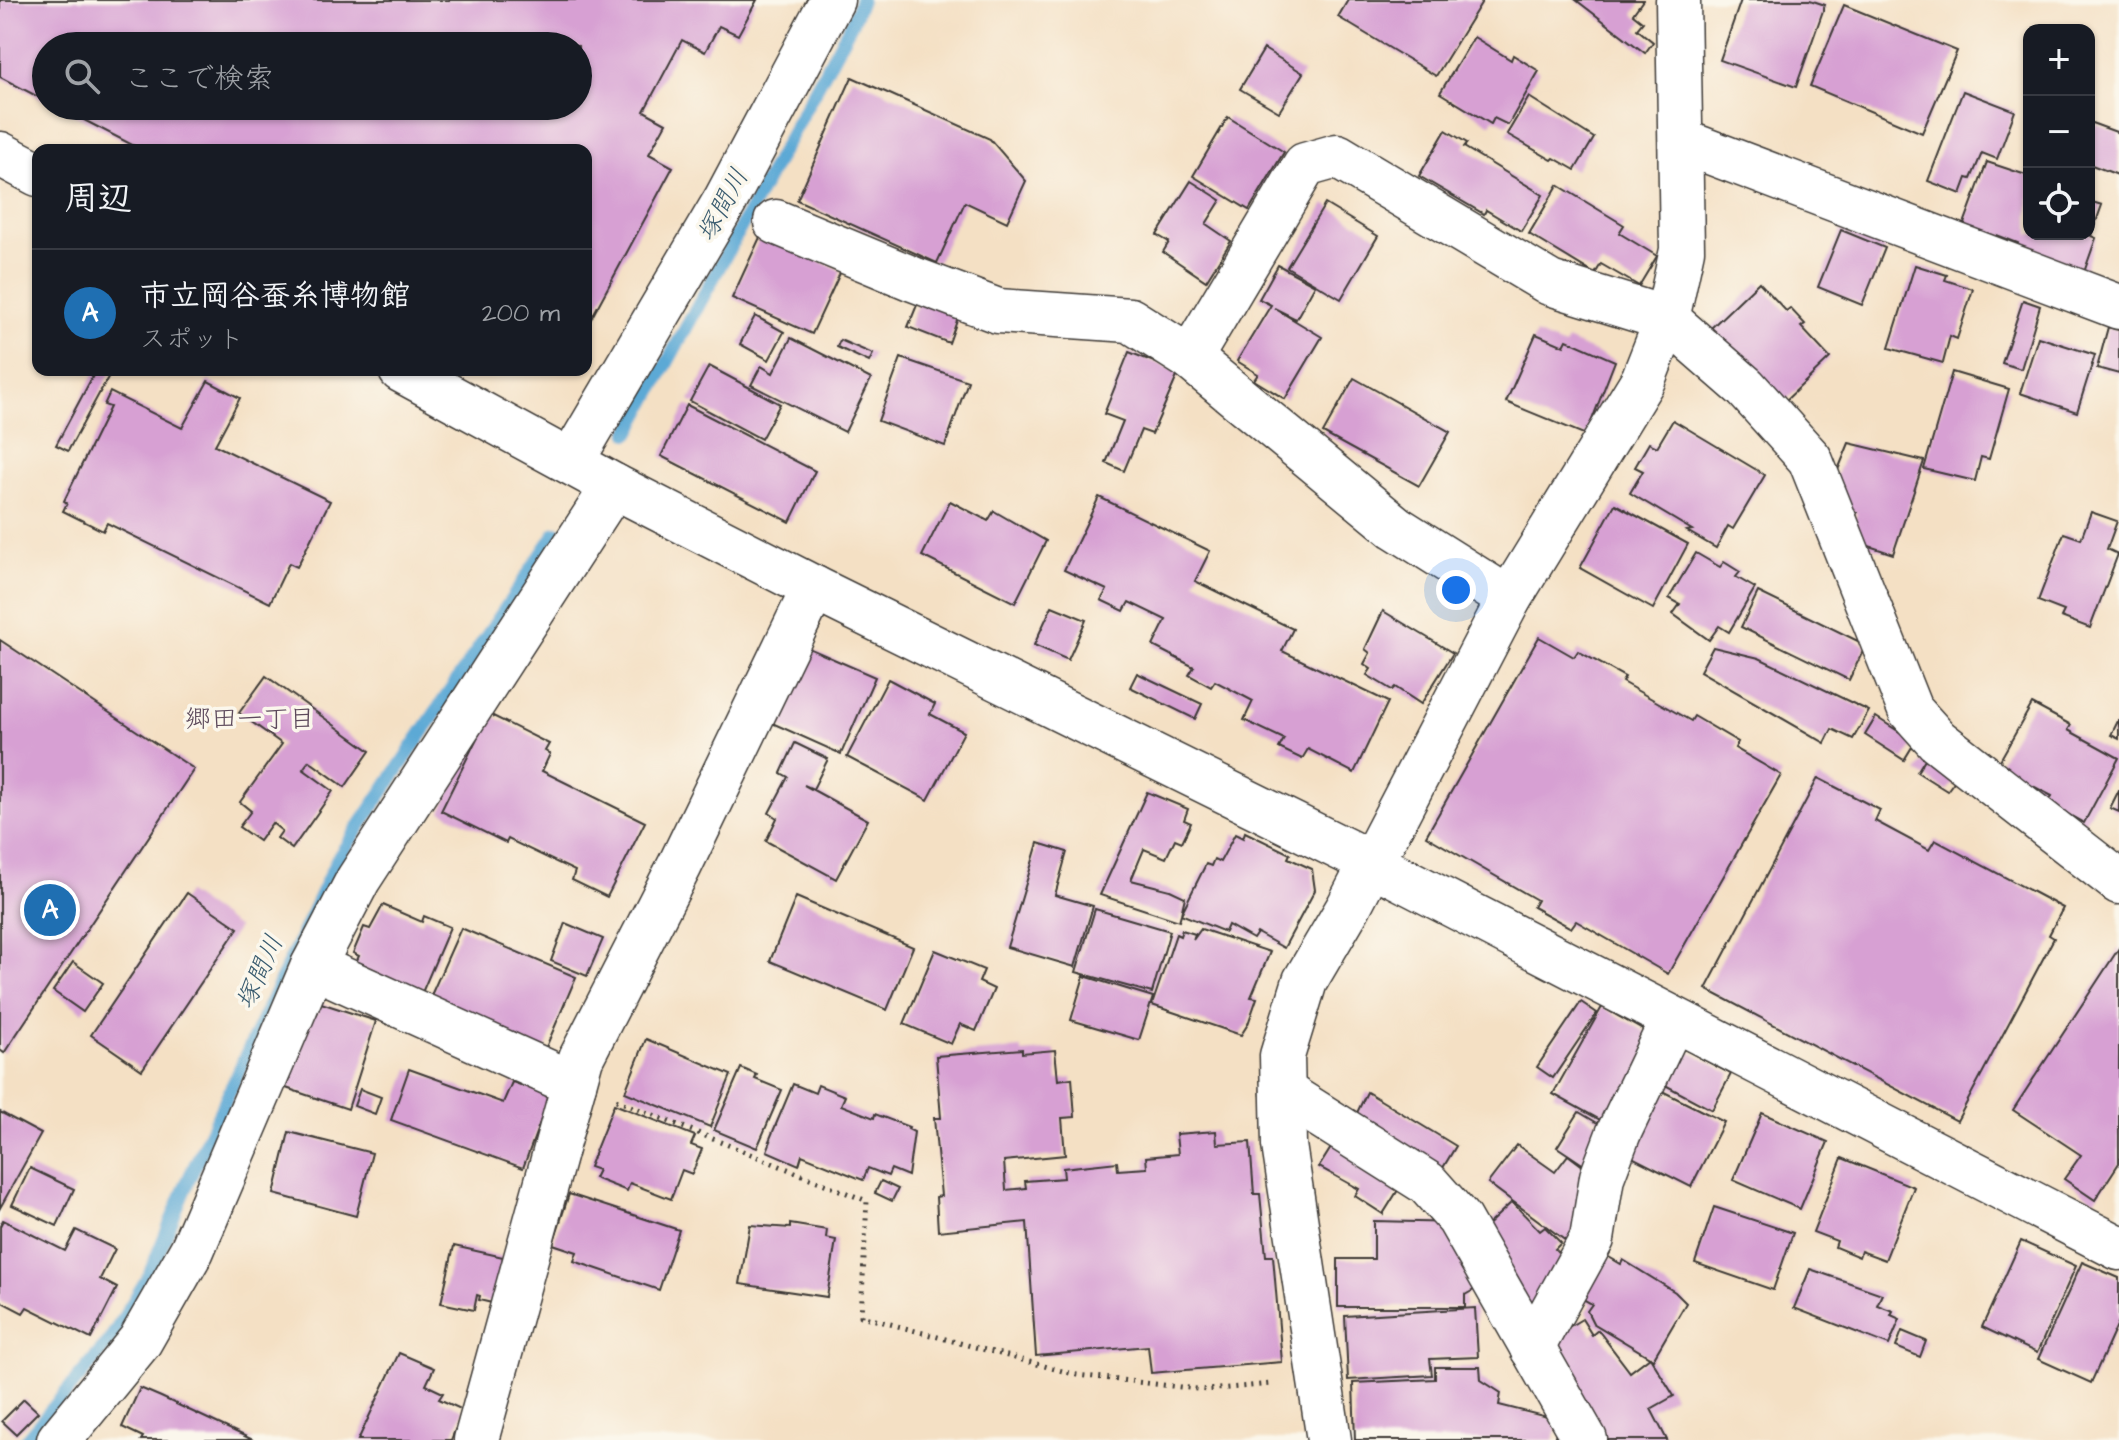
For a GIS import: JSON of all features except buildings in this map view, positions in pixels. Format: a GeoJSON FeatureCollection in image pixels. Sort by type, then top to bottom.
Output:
{"type":"FeatureCollection","features":[{"type":"Feature","properties":{"kind":"street"},"geometry":{"type":"LineString","coordinates":[[571,462],[725,201],[832,0]]}},
{"type":"Feature","properties":{"kind":"street"},"geometry":{"type":"LineString","coordinates":[[1329,1440],[1284,1145],[1282,1056],[1305,981],[1348,908],[1509,599],[1643,380],[1667,319],[1682,250],[1678,0]]}},
{"type":"Feature","properties":{"kind":"street"},"geometry":{"type":"LineString","coordinates":[[1681,141],[2119,307]]}},
{"type":"Feature","properties":{"kind":"street"},"geometry":{"type":"LineString","coordinates":[[0,154],[32,171]]}},
{"type":"Feature","properties":{"kind":"street"},"geometry":{"type":"LineString","coordinates":[[1190,358],[1305,165],[1337,156],[1550,283],[1667,319],[1745,387],[1810,459],[1910,710],[1937,740],[2119,882]]}},
{"type":"Feature","properties":{"kind":"street"},"geometry":{"type":"LineString","coordinates":[[776,222],[998,311],[1130,320],[1190,358],[1395,527],[1509,599]]}},
{"type":"Feature","properties":{"kind":"street"},"geometry":{"type":"LineString","coordinates":[[412,376],[614,486],[1371,863],[2119,1248]]}},
{"type":"Feature","properties":{"kind":"street"},"geometry":{"type":"LineString","coordinates":[[59,1440],[140,1341],[192,1250],[313,966],[358,880],[614,486]]}},
{"type":"Feature","properties":{"kind":"street"},"geometry":{"type":"LineString","coordinates":[[476,1440],[581,1058],[680,865],[814,588]]}},
{"type":"Feature","properties":{"kind":"street"},"geometry":{"type":"LineString","coordinates":[[313,966],[574,1084]]}},
{"type":"Feature","properties":{"kind":"street"},"geometry":{"type":"LineString","coordinates":[[1532,1348],[1592,1239],[1602,1177],[1613,1147],[1673,1019]]}},
{"type":"Feature","properties":{"kind":"street"},"geometry":{"type":"LineString","coordinates":[[1283,1092],[1427,1183],[1459,1219],[1585,1440]]}},
{"type":"Feature","properties":{"kind":"path"},"geometry":{"type":"LineString","coordinates":[[574,1084],[867,1201],[861,1316],[1077,1375],[1206,1390],[1319,1379]]}},
{"type":"Feature","properties":{"kind":"waterway","name":"塚間川"},"geometry":{"type":"LineString","coordinates":[[629,433],[852,22],[861,0]]}},
{"type":"Feature","properties":{"kind":"waterway","name":"塚間川"},"geometry":{"type":"LineString","coordinates":[[26,1440],[109,1342],[149,1276],[187,1183],[337,860],[556,533]]}},
{"type":"Feature","properties":{"kind":"place","name":"市立岡谷蚕糸博物館"},"geometry":{"type":"Point","coordinates":[50,910]}},
{"type":"Feature","properties":{"kind":"district","name":"郷田一丁目"},"geometry":{"type":"Point","coordinates":[250,719]}}]}
